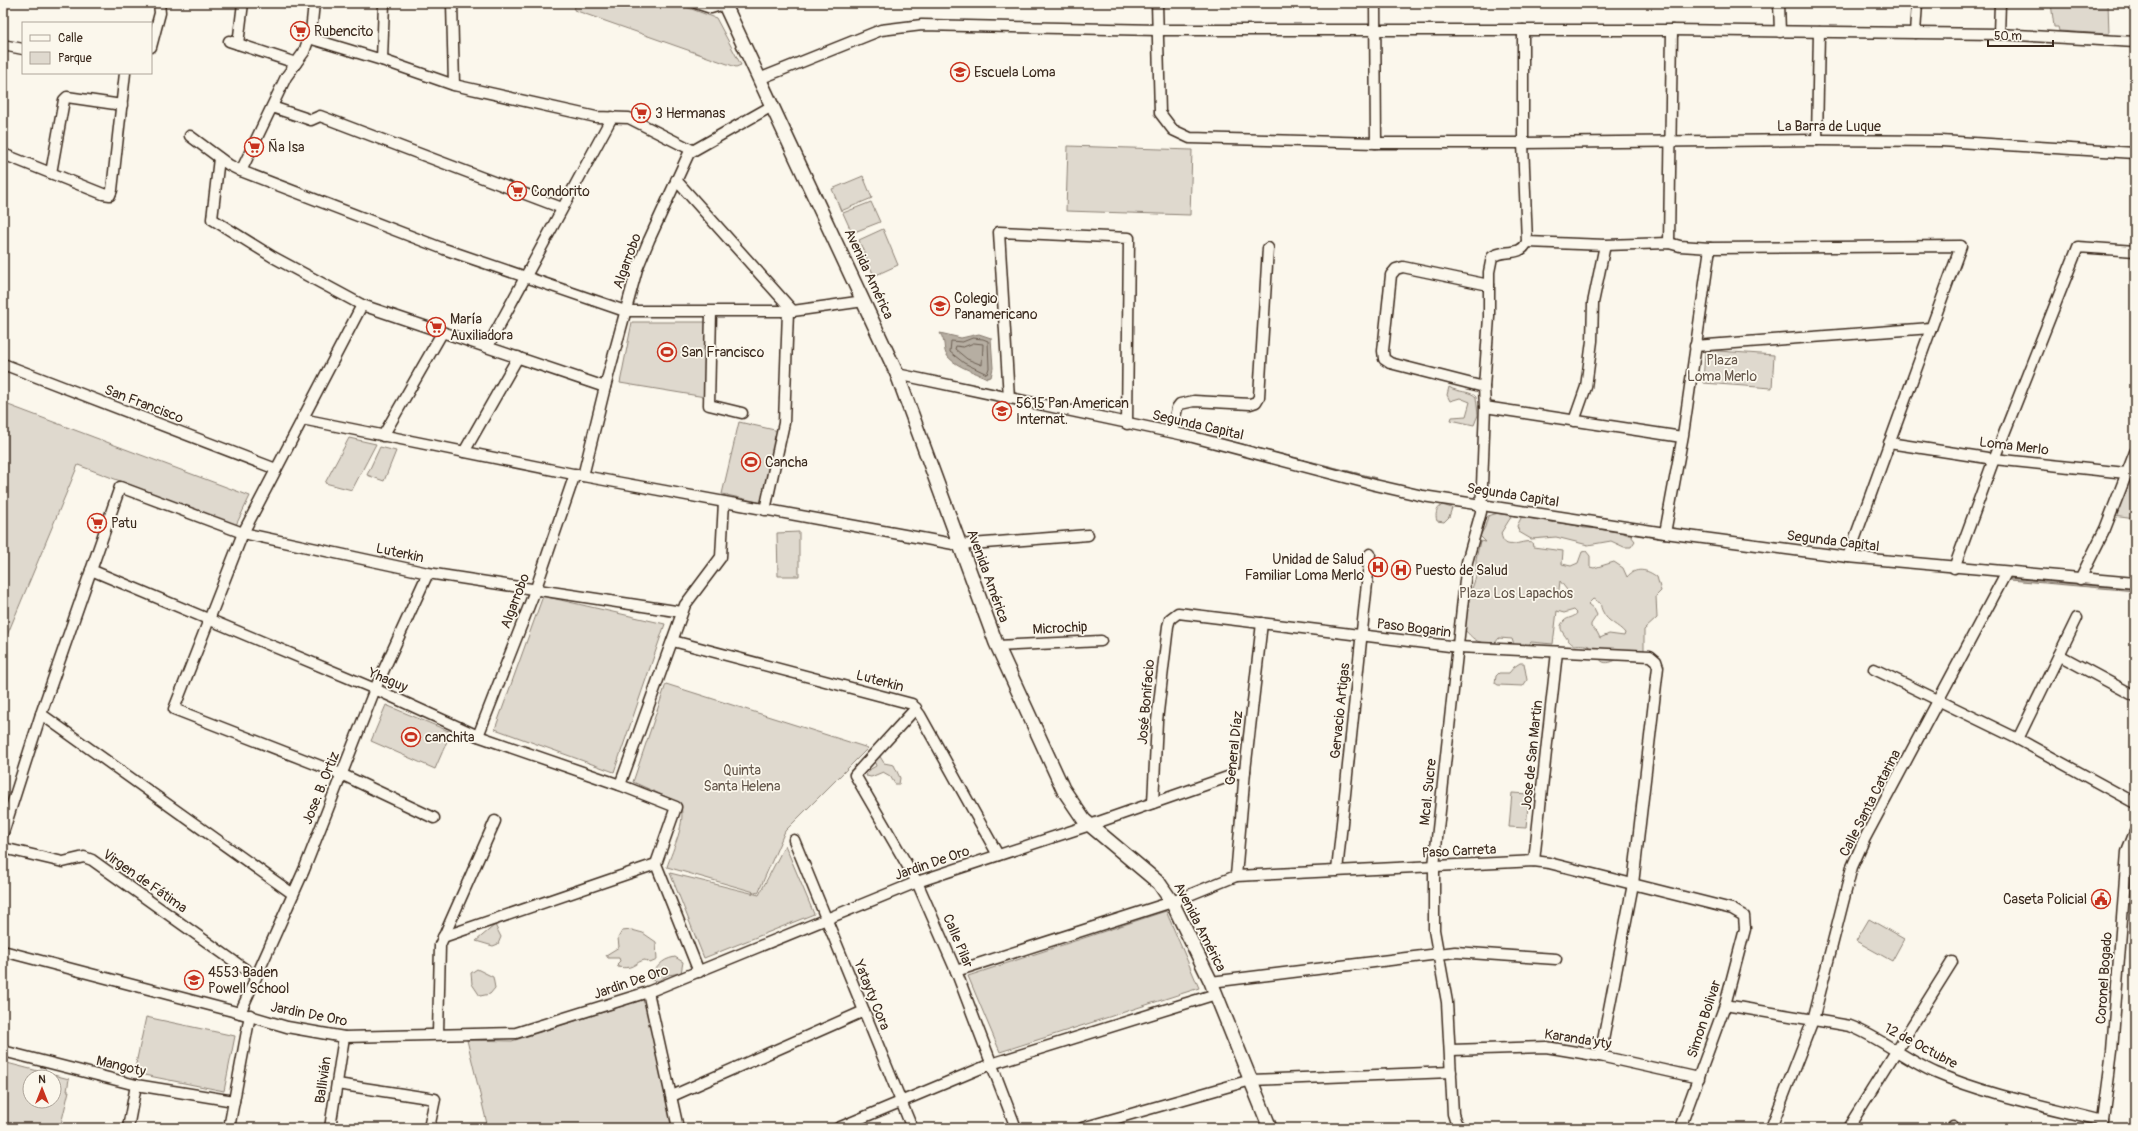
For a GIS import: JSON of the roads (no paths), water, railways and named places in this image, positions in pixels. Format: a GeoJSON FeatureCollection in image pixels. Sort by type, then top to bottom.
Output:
{"type":"FeatureCollection","features":[{"type":"Feature","properties":{"kind":"main road","name":"Avenida América"},"geometry":{"type":"LineString","coordinates":[[724,4],[897,374],[997,646],[1063,789],[1078,813],[1090,825],[1159,883],[1172,902],[1213,988],[1270,1128]]}},
{"type":"Feature","properties":{"kind":"street"},"geometry":{"type":"LineString","coordinates":[[152,44],[160,13],[159,3]]}},
{"type":"Feature","properties":{"kind":"street"},"geometry":{"type":"LineString","coordinates":[[243,3],[234,42],[296,63]]}},
{"type":"Feature","properties":{"kind":"street"},"geometry":{"type":"LineString","coordinates":[[240,171],[286,77],[304,52],[309,38],[314,3]]}},
{"type":"Feature","properties":{"kind":"street"},"geometry":{"type":"LineString","coordinates":[[382,60],[384,3]]}},
{"type":"Feature","properties":{"kind":"street"},"geometry":{"type":"LineString","coordinates":[[452,3],[454,85]]}},
{"type":"Feature","properties":{"kind":"street"},"geometry":{"type":"LineString","coordinates":[[696,3],[711,8],[724,4]]}},
{"type":"Feature","properties":{"kind":"street","name":"La Barra de Luque"},"geometry":{"type":"LineString","coordinates":[[1157,3],[1160,113],[1167,124],[1180,135],[1190,138],[1376,143],[1817,140],[1941,141],[2135,153]]}},
{"type":"Feature","properties":{"kind":"street"},"geometry":{"type":"LineString","coordinates":[[1375,3],[1376,143]]}},
{"type":"Feature","properties":{"kind":"street"},"geometry":{"type":"LineString","coordinates":[[1779,3],[1780,32]]}},
{"type":"Feature","properties":{"kind":"street"},"geometry":{"type":"LineString","coordinates":[[1915,33],[1917,3]]}},
{"type":"Feature","properties":{"kind":"street"},"geometry":{"type":"LineString","coordinates":[[1999,34],[2000,3]]}},
{"type":"Feature","properties":{"kind":"street"},"geometry":{"type":"LineString","coordinates":[[759,79],[855,39],[894,27],[922,25],[1158,30],[1672,30],[1999,34],[2135,42]]}},
{"type":"Feature","properties":{"kind":"street"},"geometry":{"type":"LineString","coordinates":[[1524,30],[1523,143],[1527,242],[1605,245],[1670,244],[1710,248],[1960,246],[1848,557]]}},
{"type":"Feature","properties":{"kind":"street"},"geometry":{"type":"LineString","coordinates":[[1670,244],[1672,30]]}},
{"type":"Feature","properties":{"kind":"street"},"geometry":{"type":"LineString","coordinates":[[1817,140],[1819,32]]}},
{"type":"Feature","properties":{"kind":"street"},"geometry":{"type":"LineString","coordinates":[[309,38],[382,60],[454,85],[596,117],[629,118],[692,150],[772,106]]}},
{"type":"Feature","properties":{"kind":"street"},"geometry":{"type":"LineString","coordinates":[[3,45],[22,49]]}},
{"type":"Feature","properties":{"kind":"street"},"geometry":{"type":"LineString","coordinates":[[3,154],[103,194],[111,194],[125,74]]}},
{"type":"Feature","properties":{"kind":"street"},"geometry":{"type":"LineString","coordinates":[[52,173],[64,100],[68,97],[122,105]]}},
{"type":"Feature","properties":{"kind":"street"},"geometry":{"type":"LineString","coordinates":[[272,107],[311,120],[320,116],[562,208]]}},
{"type":"Feature","properties":{"kind":"street"},"geometry":{"type":"LineString","coordinates":[[488,346],[612,117]]}},
{"type":"Feature","properties":{"kind":"street"},"geometry":{"type":"LineString","coordinates":[[190,136],[240,171],[444,249],[624,311],[791,311],[864,301]]}},
{"type":"Feature","properties":{"kind":"street","name":"Algarrobo"},"geometry":{"type":"LineString","coordinates":[[478,736],[579,475],[624,311],[648,240],[692,150]]}},
{"type":"Feature","properties":{"kind":"street"},"geometry":{"type":"LineString","coordinates":[[220,158],[212,219],[273,257],[362,305],[442,333],[488,346],[604,387]]}},
{"type":"Feature","properties":{"kind":"street"},"geometry":{"type":"LineString","coordinates":[[676,180],[791,311],[784,422],[765,510]]}},
{"type":"Feature","properties":{"kind":"street"},"geometry":{"type":"LineString","coordinates":[[1009,398],[999,232],[1129,238],[1127,424]]}},
{"type":"Feature","properties":{"kind":"street","name":"Mcal. Sucre"},"geometry":{"type":"LineString","coordinates":[[1453,1128],[1451,1050],[1447,1002],[1437,955],[1434,930],[1434,866],[1467,562],[1482,504],[1485,407],[1484,387],[1488,350],[1489,285],[1492,257],[1499,252],[1521,250],[1525,248],[1527,242]]}},
{"type":"Feature","properties":{"kind":"street"},"geometry":{"type":"LineString","coordinates":[[1574,421],[1586,387],[1592,341],[1593,304],[1605,245]]}},
{"type":"Feature","properties":{"kind":"street"},"geometry":{"type":"LineString","coordinates":[[1172,432],[1177,408],[1180,404],[1194,401],[1250,404],[1256,402],[1259,397],[1268,248]]}},
{"type":"Feature","properties":{"kind":"street"},"geometry":{"type":"LineString","coordinates":[[1665,533],[1682,437],[1710,248]]}},
{"type":"Feature","properties":{"kind":"street"},"geometry":{"type":"LineString","coordinates":[[1954,568],[1994,459],[2078,248],[2135,251]]}},
{"type":"Feature","properties":{"kind":"street"},"geometry":{"type":"LineString","coordinates":[[1484,387],[1390,363],[1384,359],[1383,351],[1391,275],[1396,269],[1403,268],[1489,285]]}},
{"type":"Feature","properties":{"kind":"street"},"geometry":{"type":"LineString","coordinates":[[362,305],[243,533],[174,709],[341,774],[434,818]]}},
{"type":"Feature","properties":{"kind":"street"},"geometry":{"type":"LineString","coordinates":[[711,312],[709,405],[742,413]]}},
{"type":"Feature","properties":{"kind":"street"},"geometry":{"type":"LineString","coordinates":[[1695,346],[1931,328]]}},
{"type":"Feature","properties":{"kind":"street"},"geometry":{"type":"LineString","coordinates":[[383,436],[442,333]]}},
{"type":"Feature","properties":{"kind":"street"},"geometry":{"type":"LineString","coordinates":[[464,452],[518,357]]}},
{"type":"Feature","properties":{"kind":"street","name":"San Francisco"},"geometry":{"type":"LineString","coordinates":[[3,364],[276,470]]}},
{"type":"Feature","properties":{"kind":"street","name":"Segunda Capital"},"geometry":{"type":"LineString","coordinates":[[897,374],[1127,424],[1172,432],[1398,491],[1665,533],[1848,557],[2006,573],[2135,583]]}},
{"type":"Feature","properties":{"kind":"street"},"geometry":{"type":"LineString","coordinates":[[1485,407],[1682,437]]}},
{"type":"Feature","properties":{"kind":"street"},"geometry":{"type":"LineString","coordinates":[[302,419],[579,475],[960,545],[1088,535]]}},
{"type":"Feature","properties":{"kind":"street","name":"Loma Merlo"},"geometry":{"type":"LineString","coordinates":[[1889,443],[1994,459],[2130,474]]}},
{"type":"Feature","properties":{"kind":"street"},"geometry":{"type":"LineString","coordinates":[[2080,579],[2130,474],[2135,452]]}},
{"type":"Feature","properties":{"kind":"street","name":"Luterkin"},"geometry":{"type":"LineString","coordinates":[[91,570],[120,487],[243,533],[428,573],[536,588],[682,612]]}},
{"type":"Feature","properties":{"kind":"street"},"geometry":{"type":"LineString","coordinates":[[620,785],[685,605],[721,557],[724,502]]}},
{"type":"Feature","properties":{"kind":"street","name":"Gervacio Artigas"},"geometry":{"type":"LineString","coordinates":[[1337,871],[1370,554]]}},
{"type":"Feature","properties":{"kind":"street"},"geometry":{"type":"LineString","coordinates":[[3,833],[41,714],[91,570]]}},
{"type":"Feature","properties":{"kind":"street","name":"Yhaguy"},"geometry":{"type":"LineString","coordinates":[[91,570],[375,689],[478,736],[620,785],[676,807],[656,864]]}},
{"type":"Feature","properties":{"kind":"street","name":"Jose. B. Ortiz"},"geometry":{"type":"LineString","coordinates":[[229,1128],[234,1102],[245,1014],[256,977],[293,894],[375,689],[428,573]]}},
{"type":"Feature","properties":{"kind":"street","name":"Calle Santa Catarina"},"geometry":{"type":"LineString","coordinates":[[1771,1128],[1813,1020],[1852,867],[1864,840],[2006,573]]}},
{"type":"Feature","properties":{"kind":"street","name":"Paso Bogarin"},"geometry":{"type":"LineString","coordinates":[[1184,613],[1458,647],[1642,655],[1656,660],[1658,667],[1633,884]]}},
{"type":"Feature","properties":{"kind":"street","name":"José Bonifacio"},"geometry":{"type":"LineString","coordinates":[[1153,803],[1157,721],[1168,626],[1174,615],[1184,613]]}},
{"type":"Feature","properties":{"kind":"street"},"geometry":{"type":"LineString","coordinates":[[2018,739],[2077,618]]}},
{"type":"Feature","properties":{"kind":"street","name":"General Díaz"},"geometry":{"type":"LineString","coordinates":[[1236,876],[1245,770],[1262,623]]}},
{"type":"Feature","properties":{"kind":"street","name":"Luterkin"},"geometry":{"type":"LineString","coordinates":[[673,640],[900,700],[916,708],[998,855]]}},
{"type":"Feature","properties":{"kind":"street","name":"Microchip"},"geometry":{"type":"LineString","coordinates":[[997,646],[1101,640]]}},
{"type":"Feature","properties":{"kind":"street","name":"Jose de San Martin"},"geometry":{"type":"LineString","coordinates":[[1534,861],[1557,652]]}},
{"type":"Feature","properties":{"kind":"street"},"geometry":{"type":"LineString","coordinates":[[2059,655],[2135,696]]}},
{"type":"Feature","properties":{"kind":"street"},"geometry":{"type":"LineString","coordinates":[[1874,669],[2018,739],[2135,803]]}},
{"type":"Feature","properties":{"kind":"street","name":"Calle Pilar"},"geometry":{"type":"LineString","coordinates":[[916,708],[855,775],[917,882],[956,971],[1016,1128]]}},
{"type":"Feature","properties":{"kind":"street"},"geometry":{"type":"LineString","coordinates":[[41,714],[293,894]]}},
{"type":"Feature","properties":{"kind":"street","name":"Jardin De Oro"},"geometry":{"type":"LineString","coordinates":[[3,951],[245,1014],[287,1027],[344,1037],[516,1033],[648,992],[917,882],[1090,825],[1245,770]]}},
{"type":"Feature","properties":{"kind":"street"},"geometry":{"type":"LineString","coordinates":[[438,1034],[440,945],[495,821]]}},
{"type":"Feature","properties":{"kind":"street","name":"Coronel Bogado"},"geometry":{"type":"LineString","coordinates":[[2103,1125],[2112,1051],[2126,860],[2134,835]]}},
{"type":"Feature","properties":{"kind":"street","name":"Yatayty Cora"},"geometry":{"type":"LineString","coordinates":[[794,840],[899,1101],[912,1128]]}},
{"type":"Feature","properties":{"kind":"street","name":"Virgen de Fátima"},"geometry":{"type":"LineString","coordinates":[[3,848],[63,862],[84,857],[92,860],[256,977]]}},
{"type":"Feature","properties":{"kind":"street","name":"Paso Carreta"},"geometry":{"type":"LineString","coordinates":[[956,971],[1172,902],[1236,876],[1534,861],[1732,909],[1744,916]]}},
{"type":"Feature","properties":{"kind":"street"},"geometry":{"type":"LineString","coordinates":[[443,937],[656,864],[699,972]]}},
{"type":"Feature","properties":{"kind":"street"},"geometry":{"type":"LineString","coordinates":[[1600,1056],[1633,884]]}},
{"type":"Feature","properties":{"kind":"street","name":"Simon Bolivar"},"geometry":{"type":"LineString","coordinates":[[1680,1128],[1725,1005],[1745,929],[1744,916]]}},
{"type":"Feature","properties":{"kind":"street"},"geometry":{"type":"LineString","coordinates":[[838,1128],[899,1101],[991,1064],[1213,988],[1455,952],[1556,959]]}},
{"type":"Feature","properties":{"kind":"street"},"geometry":{"type":"LineString","coordinates":[[1848,1128],[1952,962]]}},
{"type":"Feature","properties":{"kind":"street"},"geometry":{"type":"LineString","coordinates":[[648,992],[678,1128]]}},
{"type":"Feature","properties":{"kind":"street","name":"12 de Octubre"},"geometry":{"type":"LineString","coordinates":[[1725,1005],[1857,1029],[1935,1073],[1971,1086],[2103,1125]]}},
{"type":"Feature","properties":{"kind":"street"},"geometry":{"type":"LineString","coordinates":[[672,1096],[864,1011]]}},
{"type":"Feature","properties":{"kind":"street","name":"Ballivián"},"geometry":{"type":"LineString","coordinates":[[330,1128],[344,1037]]}},
{"type":"Feature","properties":{"kind":"street","name":"Karanda'yty"},"geometry":{"type":"LineString","coordinates":[[1451,1050],[1531,1046],[1600,1056],[1698,1078]]}},
{"type":"Feature","properties":{"kind":"street","name":"Mangoty"},"geometry":{"type":"LineString","coordinates":[[3,1051],[136,1085],[234,1102]]}},
{"type":"Feature","properties":{"kind":"street"},"geometry":{"type":"LineString","coordinates":[[1082,1128],[1251,1080],[1451,1072]]}},
{"type":"Feature","properties":{"kind":"street"},"geometry":{"type":"LineString","coordinates":[[337,1084],[435,1099],[430,1128]]}},
{"type":"Feature","properties":{"kind":"street"},"geometry":{"type":"LineString","coordinates":[[128,1128],[136,1085]]}},
{"type":"Feature","properties":{"kind":"street"},"geometry":{"type":"LineString","coordinates":[[1453,1114],[1456,1123],[1461,1128]]}},
{"type":"Feature","properties":{"kind":"water"},"geometry":{"type":"Polygon","coordinates":[[[940,333],[961,338],[979,334],[991,338],[993,368],[991,377],[987,378],[965,368],[949,358],[946,354],[940,333]]]}},
{"type":"Feature","properties":{"kind":"water"},"geometry":{"type":"Polygon","coordinates":[[[1180,428],[1376,478],[1180,429],[1180,428]]]}},
{"type":"Feature","properties":{"kind":"water"},"geometry":{"type":"Polygon","coordinates":[[[1488,512],[1662,538],[1662,539],[1488,512]]]}},
{"type":"Feature","properties":{"kind":"water"},"geometry":{"type":"Polygon","coordinates":[[[2010,578],[2135,589],[2135,591],[2010,580],[2010,578]]]}},
{"type":"Feature","properties":{"kind":"place","name":"Rubencito"},"geometry":{"type":"Point","coordinates":[300,31]}},
{"type":"Feature","properties":{"kind":"place","name":"Escuela Loma"},"geometry":{"type":"Point","coordinates":[960,72]}},
{"type":"Feature","properties":{"kind":"place","name":"3 Hermanas"},"geometry":{"type":"Point","coordinates":[641,113]}},
{"type":"Feature","properties":{"kind":"place","name":"Ña Isa"},"geometry":{"type":"Point","coordinates":[254,147]}},
{"type":"Feature","properties":{"kind":"place","name":"Condorito"},"geometry":{"type":"Point","coordinates":[517,191]}},
{"type":"Feature","properties":{"kind":"place","name":"Colegio Panamericano"},"geometry":{"type":"Point","coordinates":[940,306]}},
{"type":"Feature","properties":{"kind":"place","name":"María Auxiliadora"},"geometry":{"type":"Point","coordinates":[436,327]}},
{"type":"Feature","properties":{"kind":"place","name":"San Francisco"},"geometry":{"type":"Point","coordinates":[667,352]}},
{"type":"Feature","properties":{"kind":"place","name":"5615 Pan American Internat."},"geometry":{"type":"Point","coordinates":[1002,411]}},
{"type":"Feature","properties":{"kind":"place","name":"Cancha"},"geometry":{"type":"Point","coordinates":[751,462]}},
{"type":"Feature","properties":{"kind":"place","name":"Patu"},"geometry":{"type":"Point","coordinates":[97,523]}},
{"type":"Feature","properties":{"kind":"place","name":"Unidad de Salud Familiar Loma Merlo"},"geometry":{"type":"Point","coordinates":[1378,567]}},
{"type":"Feature","properties":{"kind":"place","name":"Puesto de Salud"},"geometry":{"type":"Point","coordinates":[1401,570]}},
{"type":"Feature","properties":{"kind":"place","name":"canchita"},"geometry":{"type":"Point","coordinates":[411,737]}},
{"type":"Feature","properties":{"kind":"place","name":"Caseta Policial"},"geometry":{"type":"Point","coordinates":[2101,899]}},
{"type":"Feature","properties":{"kind":"place","name":"4553 Baden Powell School"},"geometry":{"type":"Point","coordinates":[194,980]}},
{"type":"Feature","properties":{"kind":"park label","name":"Plaza Loma Merlo"},"geometry":{"type":"Point","coordinates":[1722,368]}},
{"type":"Feature","properties":{"kind":"park label","name":"Plaza Los Lapachos"},"geometry":{"type":"Point","coordinates":[1516,593]}},
{"type":"Feature","properties":{"kind":"park label","name":"Quinta Santa Helena"},"geometry":{"type":"Point","coordinates":[742,778]}}]}
